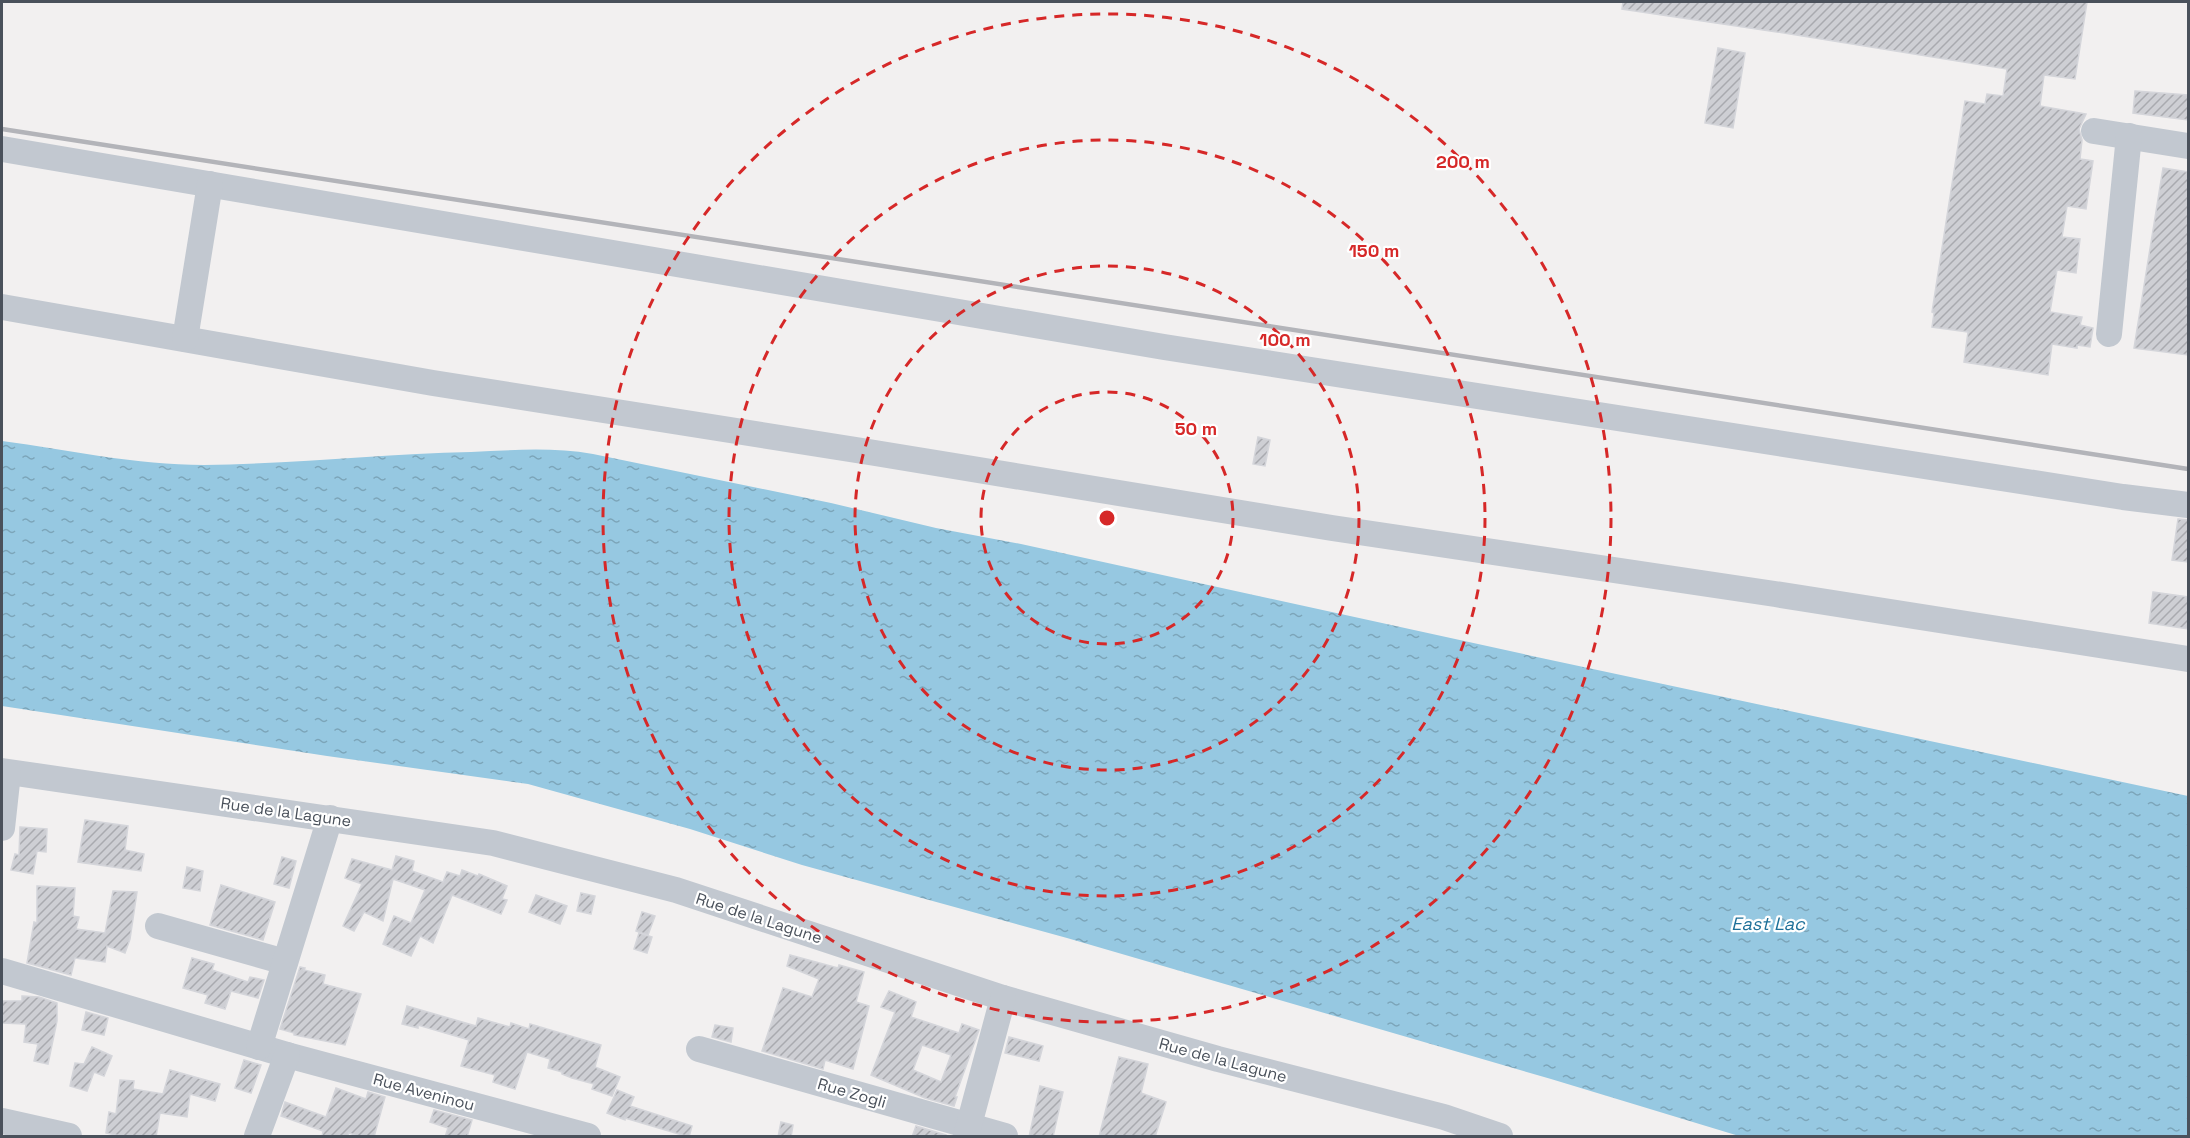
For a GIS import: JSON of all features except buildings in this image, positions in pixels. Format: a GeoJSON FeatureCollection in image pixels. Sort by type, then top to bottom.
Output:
{"type":"FeatureCollection","features":[{"type":"Feature","properties":{"kind":"street"},"geometry":{"type":"LineString","coordinates":[[2094,131],[2188,146]]}},
{"type":"Feature","properties":{"kind":"street"},"geometry":{"type":"LineString","coordinates":[[2109,334],[2129,136]]}},
{"type":"Feature","properties":{"kind":"street"},"geometry":{"type":"LineString","coordinates":[[2,149],[1164,347],[2188,506]]}},
{"type":"Feature","properties":{"kind":"street"},"geometry":{"type":"LineString","coordinates":[[185,339],[210,184]]}},
{"type":"Feature","properties":{"kind":"street"},"geometry":{"type":"LineString","coordinates":[[2,307],[433,383],[1332,528],[2188,659]]}},
{"type":"Feature","properties":{"kind":"street"},"geometry":{"type":"LineString","coordinates":[[2,828],[5,772]]}},
{"type":"Feature","properties":{"kind":"street","name":"Rue de la Lagune"},"geometry":{"type":"LineString","coordinates":[[5,772],[493,843],[676,890],[1003,999],[1218,1059],[1444,1118],[1500,1137]]}},
{"type":"Feature","properties":{"kind":"street"},"geometry":{"type":"LineString","coordinates":[[259,1047],[330,818]]}},
{"type":"Feature","properties":{"kind":"street"},"geometry":{"type":"LineString","coordinates":[[158,926],[285,962]]}},
{"type":"Feature","properties":{"kind":"street","name":"Rue Aveninou"},"geometry":{"type":"LineString","coordinates":[[2,971],[259,1047],[588,1137]]}},
{"type":"Feature","properties":{"kind":"street"},"geometry":{"type":"LineString","coordinates":[[968,1131],[1003,999]]}},
{"type":"Feature","properties":{"kind":"street","name":"Rue Zogli"},"geometry":{"type":"LineString","coordinates":[[699,1049],[968,1131],[1005,1137]]}},
{"type":"Feature","properties":{"kind":"street"},"geometry":{"type":"LineString","coordinates":[[257,1137],[288,1055]]}},
{"type":"Feature","properties":{"kind":"street"},"geometry":{"type":"LineString","coordinates":[[2,1121],[69,1137]]}},
{"type":"Feature","properties":{"kind":"water","name":"East Lac"},"geometry":{"type":"Polygon","coordinates":[[[2,441],[153,463],[204,465],[517,450],[563,450],[593,454],[831,503],[936,528],[1021,544],[2188,796],[2188,1136],[1739,1136],[1067,938],[802,865],[690,829],[528,784],[2,706],[2,441]]]}},
{"type":"Feature","properties":{"kind":"railway"},"geometry":{"type":"LineString","coordinates":[[2,129],[2188,469]]}}]}
